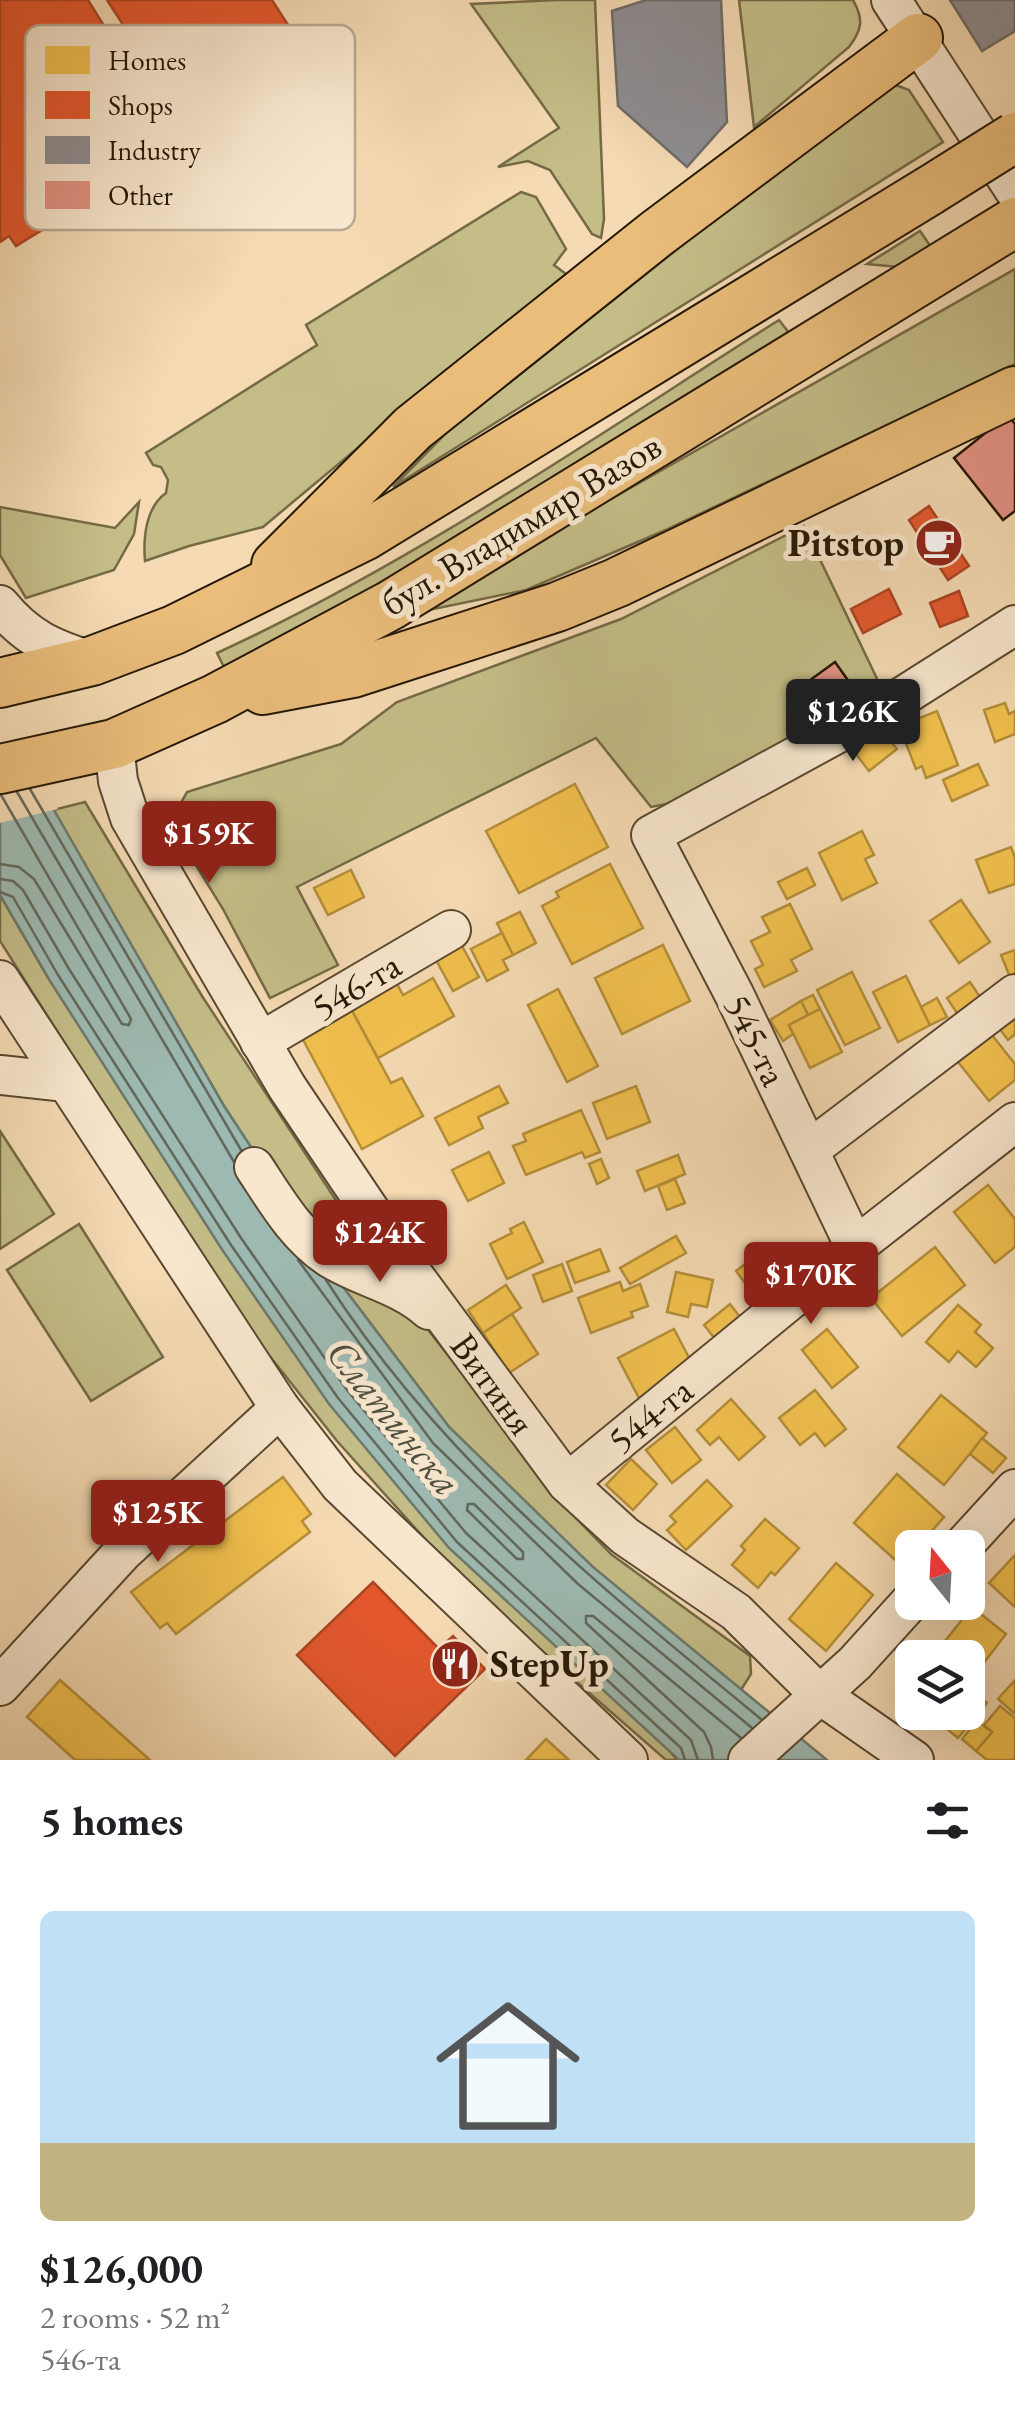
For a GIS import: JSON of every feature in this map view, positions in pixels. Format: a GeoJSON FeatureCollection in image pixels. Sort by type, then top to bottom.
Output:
{"type":"FeatureCollection","features":[{"type":"Feature","properties":{"kind":"main road"},"geometry":{"type":"LineString","coordinates":[[249,593],[413,428],[656,234],[904,19]]}},
{"type":"Feature","properties":{"kind":"main road","name":"бул. Владимир Вазов"},"geometry":{"type":"LineString","coordinates":[[8,681],[92,662],[174,630],[364,536],[1015,137]]}},
{"type":"Feature","properties":{"kind":"main road","name":"бул. Владимир Вазов"},"geometry":{"type":"LineString","coordinates":[[0,770],[114,744],[215,699],[391,605],[1015,222]]}},
{"type":"Feature","properties":{"kind":"main road"},"geometry":{"type":"LineString","coordinates":[[215,699],[352,672],[557,607],[616,584],[1015,392]]}},
{"type":"Feature","properties":{"kind":"street"},"geometry":{"type":"LineString","coordinates":[[904,19],[1015,191]]}},
{"type":"Feature","properties":{"kind":"street"},"geometry":{"type":"LineString","coordinates":[[0,605],[20,629],[56,650],[92,662]]}},
{"type":"Feature","properties":{"kind":"street","name":"545-та"},"geometry":{"type":"LineString","coordinates":[[855,1247],[734,994],[651,835],[886,707],[1015,625]]}},
{"type":"Feature","properties":{"kind":"street","name":"Витиня"},"geometry":{"type":"LineString","coordinates":[[114,744],[118,780],[130,818],[260,1042],[412,1273],[567,1483],[625,1536],[736,1612],[819,1694],[914,1760]]}},
{"type":"Feature","properties":{"kind":"street","name":"546-та"},"geometry":{"type":"LineString","coordinates":[[260,1042],[451,930]]}},
{"type":"Feature","properties":{"kind":"street"},"geometry":{"type":"LineString","coordinates":[[0,980],[280,1408],[340,1485],[628,1760]]}},
{"type":"Feature","properties":{"kind":"street"},"geometry":{"type":"LineString","coordinates":[[809,1150],[1015,994]]}},
{"type":"Feature","properties":{"kind":"street"},"geometry":{"type":"LineString","coordinates":[[0,1075],[66,1082]]}},
{"type":"Feature","properties":{"kind":"street","name":"544-та"},"geometry":{"type":"LineString","coordinates":[[567,1483],[855,1247],[1015,1122]]}},
{"type":"Feature","properties":{"kind":"street"},"geometry":{"type":"LineString","coordinates":[[254,1167],[308,1242],[334,1261],[378,1278],[416,1299],[456,1334]]}},
{"type":"Feature","properties":{"kind":"street"},"geometry":{"type":"LineString","coordinates":[[0,1686],[123,1552],[280,1408]]}},
{"type":"Feature","properties":{"kind":"street"},"geometry":{"type":"LineString","coordinates":[[977,1530],[1015,1489]]}},
{"type":"Feature","properties":{"kind":"street"},"geometry":{"type":"LineString","coordinates":[[748,1760],[855,1663],[895,1619]]}},
{"type":"Feature","properties":{"kind":"shaded area"},"geometry":{"type":"Polygon","coordinates":[[[595,0],[604,219],[601,238],[592,234],[550,170],[528,161],[498,167],[559,128],[471,4],[595,0]]]}},
{"type":"Feature","properties":{"kind":"shaded area"},"geometry":{"type":"Polygon","coordinates":[[[739,0],[853,0],[860,19],[859,30],[849,47],[754,127],[739,0]]]}},
{"type":"Feature","properties":{"kind":"shaded area"},"geometry":{"type":"Polygon","coordinates":[[[893,84],[909,90],[943,142],[393,487],[446,433],[880,88],[893,84]]]}},
{"type":"Feature","properties":{"kind":"shaded area"},"geometry":{"type":"Polygon","coordinates":[[[521,192],[536,197],[566,249],[554,265],[566,274],[263,527],[145,561],[147,523],[154,506],[166,493],[168,480],[146,453],[317,345],[306,325],[521,192]]]}},
{"type":"Feature","properties":{"kind":"shaded area"},"geometry":{"type":"Polygon","coordinates":[[[920,231],[931,247],[899,267],[867,264],[920,231]]]}},
{"type":"Feature","properties":{"kind":"shaded area"},"geometry":{"type":"Polygon","coordinates":[[[1015,269],[1015,364],[668,529],[526,590],[409,614],[1015,269]]]}},
{"type":"Feature","properties":{"kind":"shaded area"},"geometry":{"type":"Polygon","coordinates":[[[779,320],[793,338],[479,534],[226,671],[217,653],[434,538],[779,320]]]}},
{"type":"Feature","properties":{"kind":"shaded area"},"geometry":{"type":"Polygon","coordinates":[[[139,502],[134,534],[114,570],[26,598],[0,555],[0,507],[115,528],[139,502]]]}},
{"type":"Feature","properties":{"kind":"shaded area"},"geometry":{"type":"Polygon","coordinates":[[[804,526],[881,687],[693,799],[651,807],[596,738],[297,887],[338,965],[270,998],[223,909],[170,823],[187,792],[341,744],[397,702],[621,619],[804,526]]]}},
{"type":"Feature","properties":{"kind":"shaded area"},"geometry":{"type":"Polygon","coordinates":[[[85,802],[202,996],[383,1272],[311,1239],[224,1106],[53,810],[85,802]]]}},
{"type":"Feature","properties":{"kind":"shaded area"},"geometry":{"type":"Polygon","coordinates":[[[0,895],[50,981],[677,1760],[666,1760],[547,1656],[434,1549],[337,1441],[234,1311],[0,941],[0,895]]]}},
{"type":"Feature","properties":{"kind":"shaded area"},"geometry":{"type":"Polygon","coordinates":[[[0,1131],[54,1214],[0,1249],[0,1131]]]}},
{"type":"Feature","properties":{"kind":"shaded area"},"geometry":{"type":"Polygon","coordinates":[[[79,1224],[163,1357],[91,1401],[7,1270],[79,1224]]]}},
{"type":"Feature","properties":{"kind":"shaded area"},"geometry":{"type":"Polygon","coordinates":[[[340,1283],[418,1317],[576,1518],[611,1554],[750,1656],[751,1674],[741,1690],[592,1567],[449,1427],[340,1283]]]}},
{"type":"Feature","properties":{"kind":"water","name":"Слатинска"},"geometry":{"type":"Polygon","coordinates":[[[0,716],[224,1106],[340,1283],[449,1427],[593,1567],[827,1760],[679,1760],[449,1548],[329,1404],[223,1251],[50,981],[0,895],[0,716]]]}},
{"type":"Feature","properties":{"kind":"pier"},"geometry":{"type":"Polygon","coordinates":[[[0,711],[4,714],[58,809],[0,823],[0,711]]]}},
{"type":"Feature","properties":{"kind":"building: Homes"},"geometry":{"type":"Polygon","coordinates":[[[1005,703],[1009,714],[1015,711],[1015,734],[995,742],[984,710],[1005,703]]]}},
{"type":"Feature","properties":{"kind":"building: Homes"},"geometry":{"type":"Polygon","coordinates":[[[937,711],[958,765],[926,778],[922,766],[916,769],[899,726],[937,711]]]}},
{"type":"Feature","properties":{"kind":"building: Homes"},"geometry":{"type":"Polygon","coordinates":[[[877,724],[897,749],[869,771],[849,745],[877,724]]]}},
{"type":"Feature","properties":{"kind":"building: Homes"},"geometry":{"type":"Polygon","coordinates":[[[978,764],[988,785],[952,801],[943,780],[978,764]]]}},
{"type":"Feature","properties":{"kind":"building: Homes"},"geometry":{"type":"Polygon","coordinates":[[[575,784],[608,847],[519,893],[486,831],[575,784]]]}},
{"type":"Feature","properties":{"kind":"building: Homes"},"geometry":{"type":"Polygon","coordinates":[[[862,831],[874,855],[865,859],[877,883],[842,900],[819,853],[862,831]]]}},
{"type":"Feature","properties":{"kind":"building: Homes"},"geometry":{"type":"Polygon","coordinates":[[[1011,847],[1015,884],[989,893],[976,860],[1011,847]]]}},
{"type":"Feature","properties":{"kind":"building: Homes"},"geometry":{"type":"Polygon","coordinates":[[[610,864],[643,928],[572,964],[542,906],[559,897],[556,892],[610,864]]]}},
{"type":"Feature","properties":{"kind":"building: Homes"},"geometry":{"type":"Polygon","coordinates":[[[807,868],[815,885],[787,899],[778,882],[807,868]]]}},
{"type":"Feature","properties":{"kind":"building: Homes"},"geometry":{"type":"Polygon","coordinates":[[[351,870],[364,897],[328,915],[314,888],[351,870]]]}},
{"type":"Feature","properties":{"kind":"building: Homes"},"geometry":{"type":"Polygon","coordinates":[[[961,900],[990,942],[959,963],[930,921],[961,900]]]}},
{"type":"Feature","properties":{"kind":"building: Homes"},"geometry":{"type":"Polygon","coordinates":[[[790,904],[812,949],[791,960],[797,971],[764,987],[755,969],[763,965],[751,941],[770,932],[762,917],[790,904]]]}},
{"type":"Feature","properties":{"kind":"building: Homes"},"geometry":{"type":"Polygon","coordinates":[[[520,912],[536,943],[513,955],[497,923],[520,912]]]}},
{"type":"Feature","properties":{"kind":"building: Homes"},"geometry":{"type":"Polygon","coordinates":[[[502,933],[513,955],[503,960],[508,970],[487,981],[471,949],[502,933]]]}},
{"type":"Feature","properties":{"kind":"building: Homes"},"geometry":{"type":"Polygon","coordinates":[[[663,945],[690,1001],[622,1034],[595,978],[663,945]]]}},
{"type":"Feature","properties":{"kind":"building: Homes"},"geometry":{"type":"Polygon","coordinates":[[[462,946],[479,977],[453,991],[436,960],[462,946]]]}},
{"type":"Feature","properties":{"kind":"building: Homes"},"geometry":{"type":"Polygon","coordinates":[[[1015,950],[1015,981],[1012,982],[1001,955],[1015,950]]]}},
{"type":"Feature","properties":{"kind":"building: Homes"},"geometry":{"type":"Polygon","coordinates":[[[852,972],[880,1028],[845,1045],[817,990],[852,972]]]}},
{"type":"Feature","properties":{"kind":"building: Homes"},"geometry":{"type":"Polygon","coordinates":[[[906,976],[930,1025],[898,1042],[873,992],[906,976]]]}},
{"type":"Feature","properties":{"kind":"building: Homes"},"geometry":{"type":"Polygon","coordinates":[[[433,978],[454,1016],[378,1058],[351,1009],[397,984],[403,995],[433,978]]]}},
{"type":"Feature","properties":{"kind":"building: Homes"},"geometry":{"type":"Polygon","coordinates":[[[970,982],[980,997],[957,1013],[947,998],[970,982]]]}},
{"type":"Feature","properties":{"kind":"building: Homes"},"geometry":{"type":"Polygon","coordinates":[[[558,989],[598,1066],[567,1082],[528,1005],[558,989]]]}},
{"type":"Feature","properties":{"kind":"building: Homes"},"geometry":{"type":"Polygon","coordinates":[[[813,995],[820,1009],[808,1015],[801,1001],[813,995]]]}},
{"type":"Feature","properties":{"kind":"building: Homes"},"geometry":{"type":"Polygon","coordinates":[[[937,998],[947,1017],[930,1025],[921,1007],[937,998]]]}},
{"type":"Feature","properties":{"kind":"building: Homes"},"geometry":{"type":"Polygon","coordinates":[[[801,1001],[808,1015],[789,1025],[793,1034],[783,1041],[770,1020],[801,1001]]]}},
{"type":"Feature","properties":{"kind":"building: Homes"},"geometry":{"type":"Polygon","coordinates":[[[351,1009],[391,1083],[402,1078],[423,1116],[362,1149],[301,1036],[351,1009]]]}},
{"type":"Feature","properties":{"kind":"building: Homes"},"geometry":{"type":"Polygon","coordinates":[[[820,1009],[842,1052],[810,1068],[789,1025],[820,1009]]]}},
{"type":"Feature","properties":{"kind":"building: Homes"},"geometry":{"type":"Polygon","coordinates":[[[1015,1015],[1015,1034],[1008,1040],[999,1028],[1015,1015]]]}},
{"type":"Feature","properties":{"kind":"building: Homes"},"geometry":{"type":"Polygon","coordinates":[[[992,1035],[1015,1064],[1015,1080],[989,1101],[958,1062],[992,1035]]]}},
{"type":"Feature","properties":{"kind":"building: Homes"},"geometry":{"type":"Polygon","coordinates":[[[499,1086],[508,1103],[478,1117],[483,1128],[449,1145],[435,1118],[499,1086]]]}},
{"type":"Feature","properties":{"kind":"building: Homes"},"geometry":{"type":"Polygon","coordinates":[[[636,1086],[650,1122],[607,1139],[593,1103],[636,1086]]]}},
{"type":"Feature","properties":{"kind":"building: Homes"},"geometry":{"type":"Polygon","coordinates":[[[581,1110],[600,1152],[585,1158],[582,1152],[526,1175],[513,1146],[526,1141],[523,1134],[581,1110]]]}},
{"type":"Feature","properties":{"kind":"building: Homes"},"geometry":{"type":"Polygon","coordinates":[[[489,1152],[504,1183],[468,1201],[452,1170],[489,1152]]]}},
{"type":"Feature","properties":{"kind":"building: Homes"},"geometry":{"type":"Polygon","coordinates":[[[678,1155],[685,1174],[645,1191],[637,1171],[678,1155]]]}},
{"type":"Feature","properties":{"kind":"building: Homes"},"geometry":{"type":"Polygon","coordinates":[[[601,1159],[609,1178],[597,1184],[589,1164],[601,1159]]]}},
{"type":"Feature","properties":{"kind":"building: Homes"},"geometry":{"type":"Polygon","coordinates":[[[675,1179],[685,1203],[667,1210],[658,1186],[675,1179]]]}},
{"type":"Feature","properties":{"kind":"building: Homes"},"geometry":{"type":"Polygon","coordinates":[[[988,1185],[1015,1219],[1015,1247],[995,1263],[954,1212],[988,1185]]]}},
{"type":"Feature","properties":{"kind":"building: Homes"},"geometry":{"type":"Polygon","coordinates":[[[524,1222],[543,1262],[507,1279],[490,1244],[524,1222]]]}},
{"type":"Feature","properties":{"kind":"building: Homes"},"geometry":{"type":"Polygon","coordinates":[[[676,1236],[686,1253],[630,1284],[620,1268],[676,1236]]]}},
{"type":"Feature","properties":{"kind":"building: Homes"},"geometry":{"type":"Polygon","coordinates":[[[768,1246],[795,1280],[762,1306],[736,1271],[768,1246]]]}},
{"type":"Feature","properties":{"kind":"building: Homes"},"geometry":{"type":"Polygon","coordinates":[[[935,1247],[965,1285],[902,1336],[871,1298],[935,1247]]]}},
{"type":"Feature","properties":{"kind":"building: Homes"},"geometry":{"type":"Polygon","coordinates":[[[600,1249],[609,1271],[575,1283],[567,1262],[600,1249]]]}},
{"type":"Feature","properties":{"kind":"building: Homes"},"geometry":{"type":"Polygon","coordinates":[[[562,1264],[572,1291],[543,1302],[533,1275],[562,1264]]]}},
{"type":"Feature","properties":{"kind":"building: Homes"},"geometry":{"type":"Polygon","coordinates":[[[676,1272],[713,1280],[707,1307],[691,1304],[688,1317],[667,1312],[676,1272]]]}},
{"type":"Feature","properties":{"kind":"building: Homes"},"geometry":{"type":"Polygon","coordinates":[[[620,1282],[623,1291],[640,1284],[648,1306],[631,1312],[633,1317],[591,1333],[578,1298],[620,1282]]]}},
{"type":"Feature","properties":{"kind":"building: Homes"},"geometry":{"type":"Polygon","coordinates":[[[506,1285],[521,1308],[483,1333],[468,1310],[506,1285]]]}},
{"type":"Feature","properties":{"kind":"building: Homes"},"geometry":{"type":"Polygon","coordinates":[[[730,1304],[749,1329],[723,1349],[704,1325],[730,1304]]]}},
{"type":"Feature","properties":{"kind":"building: Homes"},"geometry":{"type":"Polygon","coordinates":[[[958,1305],[981,1325],[975,1332],[993,1348],[976,1367],[958,1351],[949,1362],[926,1342],[958,1305]]]}},
{"type":"Feature","properties":{"kind":"building: Homes"},"geometry":{"type":"Polygon","coordinates":[[[512,1314],[538,1354],[509,1373],[483,1333],[512,1314]]]}},
{"type":"Feature","properties":{"kind":"building: Homes"},"geometry":{"type":"Polygon","coordinates":[[[674,1329],[697,1373],[641,1402],[618,1358],[674,1329]]]}},
{"type":"Feature","properties":{"kind":"building: Homes"},"geometry":{"type":"Polygon","coordinates":[[[827,1329],[858,1367],[832,1388],[802,1350],[827,1329]]]}},
{"type":"Feature","properties":{"kind":"building: Homes"},"geometry":{"type":"Polygon","coordinates":[[[815,1390],[846,1429],[825,1446],[815,1433],[800,1445],[779,1418],[815,1390]]]}},
{"type":"Feature","properties":{"kind":"building: Homes"},"geometry":{"type":"Polygon","coordinates":[[[941,1395],[987,1433],[944,1485],[898,1447],[941,1395]]]}},
{"type":"Feature","properties":{"kind":"building: Homes"},"geometry":{"type":"Polygon","coordinates":[[[731,1399],[765,1437],[739,1460],[719,1437],[710,1445],[697,1430],[731,1399]]]}},
{"type":"Feature","properties":{"kind":"building: Homes"},"geometry":{"type":"Polygon","coordinates":[[[675,1427],[701,1460],[672,1483],[646,1450],[675,1427]]]}},
{"type":"Feature","properties":{"kind":"building: Homes"},"geometry":{"type":"Polygon","coordinates":[[[982,1438],[1006,1458],[993,1473],[970,1454],[982,1438]]]}},
{"type":"Feature","properties":{"kind":"building: Homes"},"geometry":{"type":"Polygon","coordinates":[[[631,1459],[657,1484],[633,1510],[606,1485],[631,1459]]]}},
{"type":"Feature","properties":{"kind":"building: Homes"},"geometry":{"type":"Polygon","coordinates":[[[897,1474],[944,1517],[933,1530],[895,1530],[895,1560],[854,1523],[897,1474]]]}},
{"type":"Feature","properties":{"kind":"building: Homes"},"geometry":{"type":"Polygon","coordinates":[[[283,1477],[311,1514],[302,1521],[310,1532],[176,1634],[167,1623],[160,1628],[131,1592],[283,1477]]]}},
{"type":"Feature","properties":{"kind":"building: Homes"},"geometry":{"type":"Polygon","coordinates":[[[707,1480],[732,1506],[686,1550],[667,1530],[676,1522],[670,1516],[707,1480]]]}},
{"type":"Feature","properties":{"kind":"building: Homes"},"geometry":{"type":"Polygon","coordinates":[[[765,1519],[799,1548],[758,1588],[732,1565],[745,1550],[741,1546],[765,1519]]]}},
{"type":"Feature","properties":{"kind":"building: Homes"},"geometry":{"type":"Polygon","coordinates":[[[1015,1555],[1015,1607],[989,1583],[1015,1555]]]}},
{"type":"Feature","properties":{"kind":"building: Homes"},"geometry":{"type":"Polygon","coordinates":[[[836,1563],[873,1595],[826,1651],[789,1619],[836,1563]]]}},
{"type":"Feature","properties":{"kind":"building: Homes"},"geometry":{"type":"Polygon","coordinates":[[[985,1617],[1006,1634],[985,1661],[985,1640],[946,1640],[962,1620],[985,1617]]]}},
{"type":"Feature","properties":{"kind":"building: Homes"},"geometry":{"type":"Polygon","coordinates":[[[60,1680],[150,1760],[75,1760],[27,1717],[60,1680]]]}},
{"type":"Feature","properties":{"kind":"building: Homes"},"geometry":{"type":"Polygon","coordinates":[[[1015,1680],[1015,1714],[998,1699],[1015,1680]]]}},
{"type":"Feature","properties":{"kind":"building: Homes"},"geometry":{"type":"Polygon","coordinates":[[[1000,1706],[1015,1718],[1015,1760],[987,1760],[976,1751],[992,1732],[985,1724],[1000,1706]]]}},
{"type":"Feature","properties":{"kind":"building: Homes"},"geometry":{"type":"Polygon","coordinates":[[[985,1727],[992,1732],[976,1751],[962,1739],[970,1730],[985,1730],[985,1727]]]}},
{"type":"Feature","properties":{"kind":"building: Homes"},"geometry":{"type":"Polygon","coordinates":[[[948,1730],[965,1730],[958,1738],[948,1730]]]}},
{"type":"Feature","properties":{"kind":"building: Homes"},"geometry":{"type":"Polygon","coordinates":[[[546,1739],[569,1760],[526,1760],[546,1739]]]}},
{"type":"Feature","properties":{"kind":"building: Shops"},"geometry":{"type":"Polygon","coordinates":[[[0,0],[88,0],[103,25],[25,25],[25,230],[42,230],[16,246],[9,236],[0,242],[0,0]]]}},
{"type":"Feature","properties":{"kind":"building: Shops"},"geometry":{"type":"Polygon","coordinates":[[[107,0],[272,0],[288,25],[123,25],[107,0]]]}},
{"type":"Feature","properties":{"kind":"building: Shops","name":"Pitstop"},"geometry":{"type":"Polygon","coordinates":[[[929,506],[969,566],[948,580],[909,520],[929,506]]]}},
{"type":"Feature","properties":{"kind":"building: Shops"},"geometry":{"type":"Polygon","coordinates":[[[889,589],[901,614],[863,633],[851,609],[889,589]]]}},
{"type":"Feature","properties":{"kind":"building: Shops"},"geometry":{"type":"Polygon","coordinates":[[[959,591],[968,616],[940,627],[930,603],[959,591]]]}},
{"type":"Feature","properties":{"kind":"building: Shops"},"geometry":{"type":"Polygon","coordinates":[[[373,1582],[439,1649],[453,1636],[485,1669],[395,1756],[297,1655],[373,1582]]]}},
{"type":"Feature","properties":{"kind":"building: Industry"},"geometry":{"type":"Polygon","coordinates":[[[646,0],[721,0],[727,122],[687,167],[618,106],[612,11],[646,0]]]}},
{"type":"Feature","properties":{"kind":"building: Industry"},"geometry":{"type":"Polygon","coordinates":[[[950,0],[1015,0],[1015,31],[982,51],[950,0]]]}},
{"type":"Feature","properties":{"kind":"building: Other"},"geometry":{"type":"Polygon","coordinates":[[[1008,415],[1015,424],[1015,511],[1003,520],[954,458],[1008,415]]]}},
{"type":"Feature","properties":{"kind":"building: Other"},"geometry":{"type":"Polygon","coordinates":[[[835,662],[852,686],[822,706],[806,683],[835,662]]]}},
{"type":"Feature","properties":{"kind":"place","name":"Pitstop"},"geometry":{"type":"Point","coordinates":[939,543]}},
{"type":"Feature","properties":{"kind":"place","name":"StepUp"},"geometry":{"type":"Point","coordinates":[455,1664]}}]}
